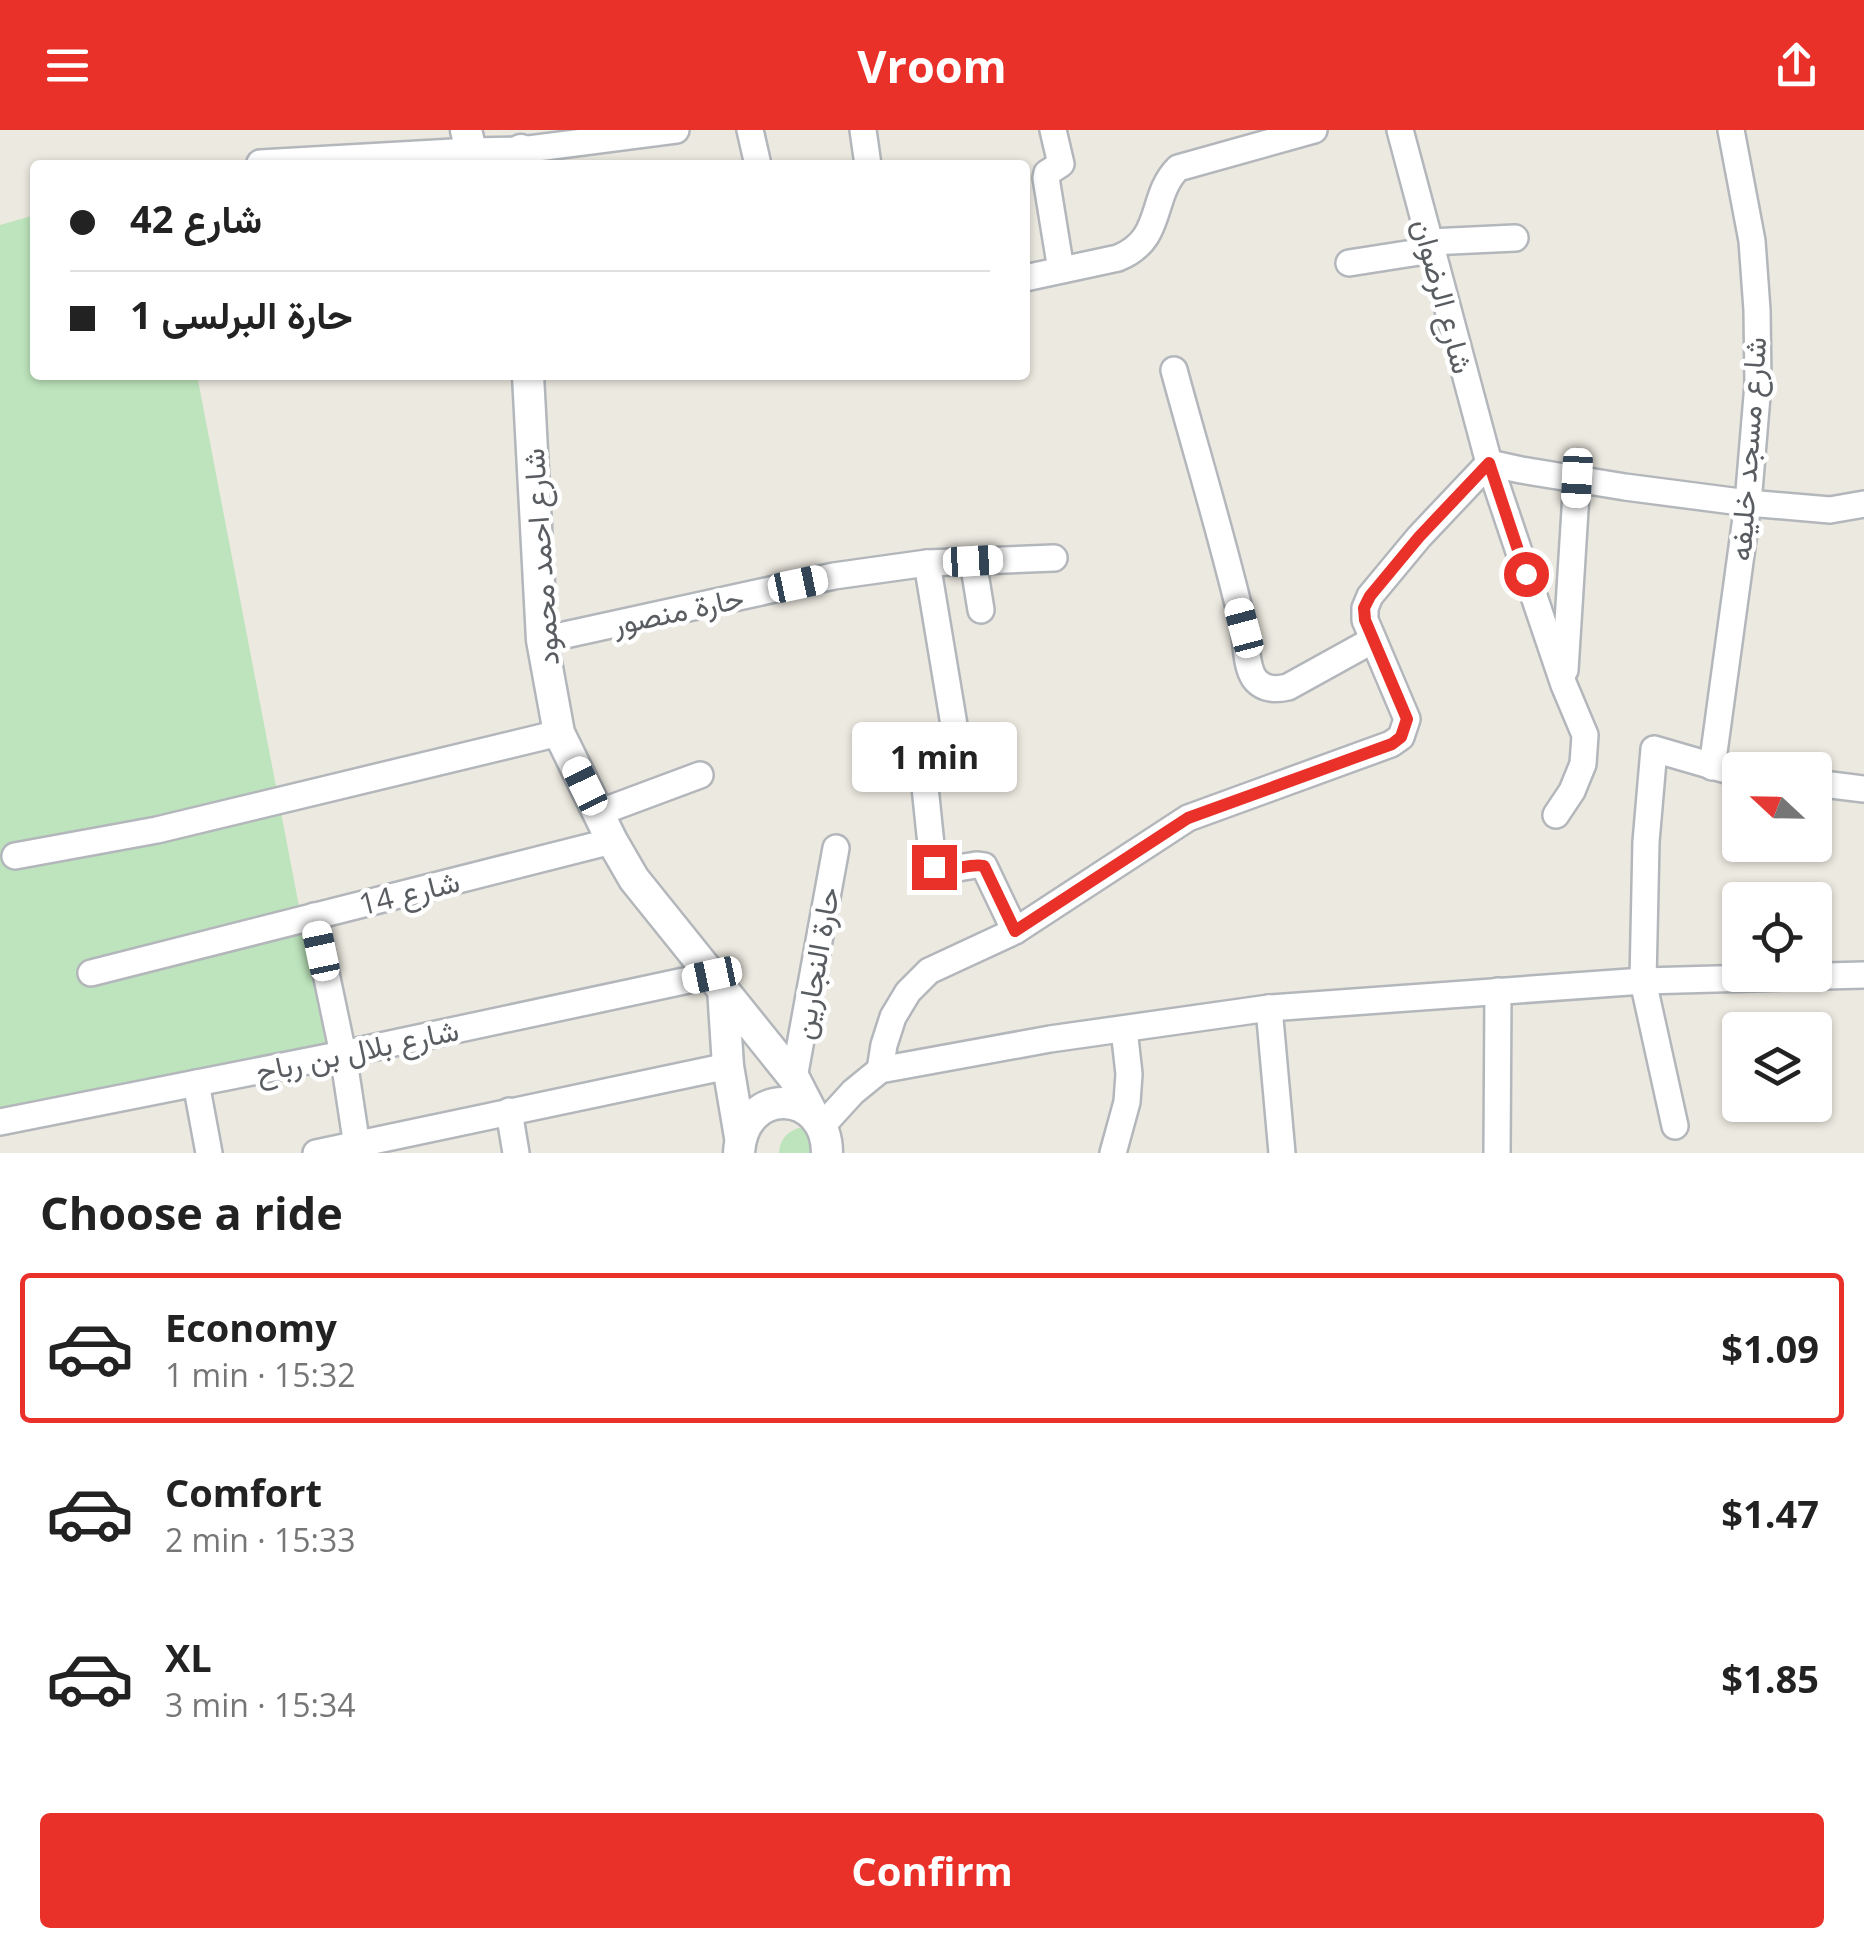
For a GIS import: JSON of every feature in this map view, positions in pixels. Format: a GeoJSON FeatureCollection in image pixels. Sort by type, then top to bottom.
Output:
{"type":"FeatureCollection","features":[{"type":"Feature","properties":{"kind":"street"},"geometry":{"type":"LineString","coordinates":[[287,160],[468,140],[522,158],[676,130]]}},
{"type":"Feature","properties":{"kind":"street"},"geometry":{"type":"LineString","coordinates":[[750,130],[757,160]]}},
{"type":"Feature","properties":{"kind":"street"},"geometry":{"type":"LineString","coordinates":[[862,130],[867,160]]}},
{"type":"Feature","properties":{"kind":"street"},"geometry":{"type":"LineString","coordinates":[[1053,130],[1061,164],[1048,171],[1046,178],[1061,270]]}},
{"type":"Feature","properties":{"kind":"street"},"geometry":{"type":"LineString","coordinates":[[1030,277],[1118,258],[1140,246],[1178,168],[1314,130]]}},
{"type":"Feature","properties":{"kind":"street","name":"شارع الرضوان"},"geometry":{"type":"LineString","coordinates":[[1400,130],[1489,463],[1585,735],[1583,764],[1556,815]]}},
{"type":"Feature","properties":{"kind":"street","name":"شارع مسجد خليفه"},"geometry":{"type":"LineString","coordinates":[[1712,768],[1748,503],[1758,384],[1752,242],[1731,130]]}},
{"type":"Feature","properties":{"kind":"street"},"geometry":{"type":"LineString","coordinates":[[1349,263],[1431,246],[1514,238]]}},
{"type":"Feature","properties":{"kind":"street"},"geometry":{"type":"LineString","coordinates":[[1174,370],[1244,628],[1250,674],[1260,685],[1280,689],[1369,630]]}},
{"type":"Feature","properties":{"kind":"street","name":"شارع احمد محمود"},"geometry":{"type":"LineString","coordinates":[[528,380],[542,640],[560,732],[634,879],[794,1078],[820,1131]]}},
{"type":"Feature","properties":{"kind":"street"},"geometry":{"type":"LineString","coordinates":[[880,1070],[893,1017],[908,992],[929,971],[1015,931],[1188,818],[1392,744],[1401,737],[1407,719],[1369,630],[1364,608],[1419,537],[1489,463],[1748,503],[1830,510],[1864,504]]}},
{"type":"Feature","properties":{"kind":"street"},"geometry":{"type":"LineString","coordinates":[[1564,684],[1577,478]]}},
{"type":"Feature","properties":{"kind":"street","name":"حارة منصور"},"geometry":{"type":"LineString","coordinates":[[542,640],[834,576],[926,563],[1054,558]]}},
{"type":"Feature","properties":{"kind":"street"},"geometry":{"type":"LineString","coordinates":[[973,561],[981,610]]}},
{"type":"Feature","properties":{"kind":"street"},"geometry":{"type":"LineString","coordinates":[[926,563],[956,736],[954,744],[928,750],[922,758],[933,864],[936,870],[984,866],[1015,931]]}},
{"type":"Feature","properties":{"kind":"street"},"geometry":{"type":"LineString","coordinates":[[15,856],[156,830],[560,732]]}},
{"type":"Feature","properties":{"kind":"street"},"geometry":{"type":"LineString","coordinates":[[1674,1126],[1643,981],[1646,842],[1654,749],[1722,770]]}},
{"type":"Feature","properties":{"kind":"street"},"geometry":{"type":"LineString","coordinates":[[598,813],[700,775]]}},
{"type":"Feature","properties":{"kind":"street"},"geometry":{"type":"LineString","coordinates":[[1832,785],[1864,789]]}},
{"type":"Feature","properties":{"kind":"street","name":"شارع 14"},"geometry":{"type":"LineString","coordinates":[[91,973],[612,841]]}},
{"type":"Feature","properties":{"kind":"street","name":"حارة النجارين"},"geometry":{"type":"LineString","coordinates":[[794,1078],[836,848]]}},
{"type":"Feature","properties":{"kind":"street"},"geometry":{"type":"LineString","coordinates":[[314,916],[343,1054],[357,1149]]}},
{"type":"Feature","properties":{"kind":"street"},"geometry":{"type":"LineString","coordinates":[[739,1145],[746,1123],[770,1105],[799,1106],[820,1131],[853,1092],[880,1070],[1050,1039],[1270,1008],[1643,981],[1864,975]]}},
{"type":"Feature","properties":{"kind":"street"},"geometry":{"type":"LineString","coordinates":[[718,982],[739,1145]]}},
{"type":"Feature","properties":{"kind":"street","name":"شارع بلال بن رباح"},"geometry":{"type":"LineString","coordinates":[[0,1122],[718,982]]}},
{"type":"Feature","properties":{"kind":"street"},"geometry":{"type":"LineString","coordinates":[[1497,1153],[1498,991]]}},
{"type":"Feature","properties":{"kind":"street"},"geometry":{"type":"LineString","coordinates":[[1270,1008],[1282,1153]]}},
{"type":"Feature","properties":{"kind":"street"},"geometry":{"type":"LineString","coordinates":[[1113,1153],[1127,1102],[1124,1029]]}},
{"type":"Feature","properties":{"kind":"street"},"geometry":{"type":"LineString","coordinates":[[316,1153],[357,1149],[728,1066]]}},
{"type":"Feature","properties":{"kind":"street"},"geometry":{"type":"LineString","coordinates":[[196,1083],[208,1153]]}},
{"type":"Feature","properties":{"kind":"street"},"geometry":{"type":"LineString","coordinates":[[509,1112],[516,1153]]}},
{"type":"Feature","properties":{"kind":"green space"},"geometry":{"type":"Polygon","coordinates":[[[30,216],[30,380],[198,380],[327,1052],[0,1114],[0,225],[30,216]]]}},
{"type":"Feature","properties":{"kind":"green space"},"geometry":{"type":"Polygon","coordinates":[[[798,1128],[811,1129],[825,1153],[779,1153],[784,1137],[798,1128]]]}},
{"type":"Feature","properties":{"kind":"route"},"geometry":{"type":"LineString","coordinates":[[934,867],[940,870],[984,866],[1015,931],[1188,818],[1392,744],[1401,737],[1407,719],[1365,620],[1364,608],[1419,537],[1489,463],[1526,574]]}}]}
